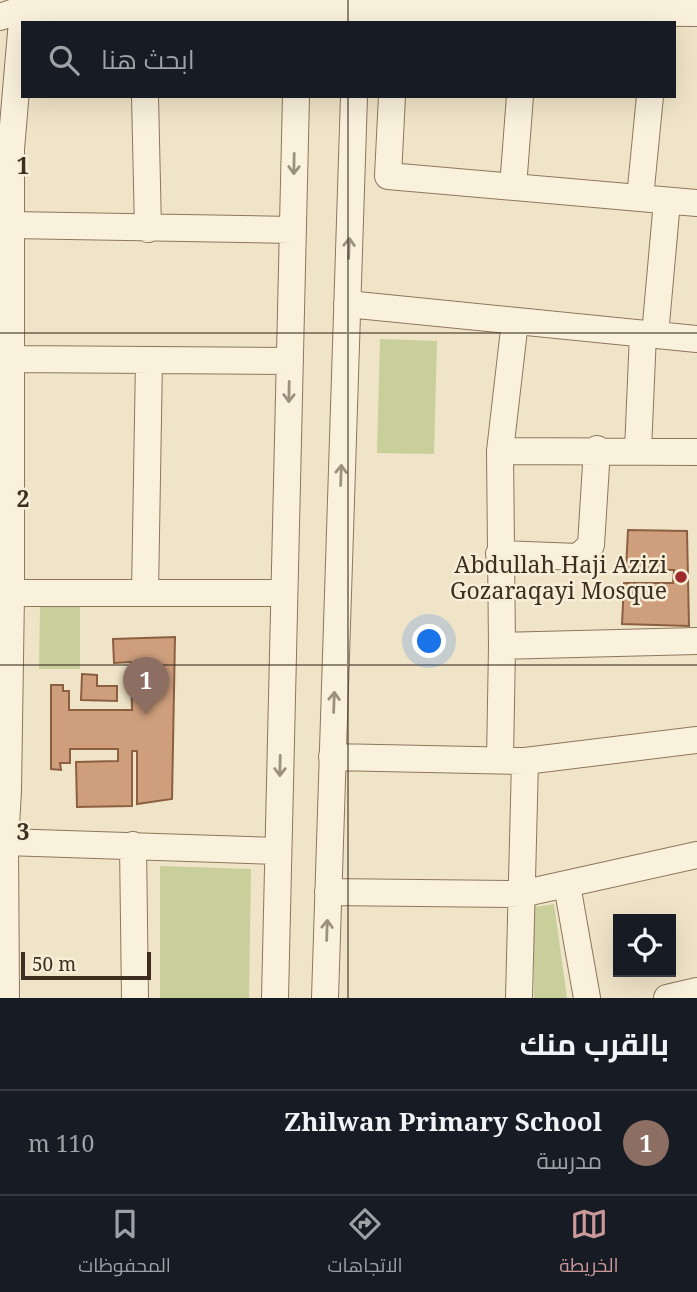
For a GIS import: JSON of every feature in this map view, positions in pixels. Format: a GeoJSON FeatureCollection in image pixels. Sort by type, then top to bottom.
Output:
{"type":"FeatureCollection","features":[{"type":"Feature","properties":{"kind":"street"},"geometry":{"type":"LineString","coordinates":[[6,998],[3,923],[5,663],[11,593],[6,537],[7,404],[12,359],[6,281],[11,225],[6,149],[9,9],[110,5],[143,16],[289,11],[356,17],[409,12],[526,18],[657,18],[697,13]]}},
{"type":"Feature","properties":{"kind":"street"},"geometry":{"type":"LineString","coordinates":[[145,98],[148,229]]}},
{"type":"Feature","properties":{"kind":"street"},"geometry":{"type":"LineString","coordinates":[[275,998],[296,98]]}},
{"type":"Feature","properties":{"kind":"street"},"geometry":{"type":"LineString","coordinates":[[325,998],[354,98]]}},
{"type":"Feature","properties":{"kind":"street"},"geometry":{"type":"LineString","coordinates":[[392,98],[387,176],[697,203]]}},
{"type":"Feature","properties":{"kind":"street"},"geometry":{"type":"LineString","coordinates":[[513,187],[520,98]]}},
{"type":"Feature","properties":{"kind":"street"},"geometry":{"type":"LineString","coordinates":[[640,198],[650,98]]}},
{"type":"Feature","properties":{"kind":"street"},"geometry":{"type":"LineString","coordinates":[[638,450],[649,334],[667,201]]}},
{"type":"Feature","properties":{"kind":"street"},"geometry":{"type":"LineString","coordinates":[[11,225],[292,230]]}},
{"type":"Feature","properties":{"kind":"street"},"geometry":{"type":"LineString","coordinates":[[347,304],[697,339]]}},
{"type":"Feature","properties":{"kind":"street"},"geometry":{"type":"LineString","coordinates":[[515,321],[500,451],[499,554],[502,646],[513,760],[521,894],[519,998]]}},
{"type":"Feature","properties":{"kind":"street"},"geometry":{"type":"LineString","coordinates":[[12,359],[290,361]]}},
{"type":"Feature","properties":{"kind":"street"},"geometry":{"type":"LineString","coordinates":[[145,593],[149,360]]}},
{"type":"Feature","properties":{"kind":"street"},"geometry":{"type":"LineString","coordinates":[[500,451],[597,449],[697,452]]}},
{"type":"Feature","properties":{"kind":"street"},"geometry":{"type":"LineString","coordinates":[[499,554],[578,557],[591,545],[597,449]]}},
{"type":"Feature","properties":{"kind":"street"},"geometry":{"type":"LineString","coordinates":[[11,593],[284,593]]}},
{"type":"Feature","properties":{"kind":"street"},"geometry":{"type":"LineString","coordinates":[[502,646],[697,641]]}},
{"type":"Feature","properties":{"kind":"street"},"geometry":{"type":"LineString","coordinates":[[332,757],[513,760],[697,740]]}},
{"type":"Feature","properties":{"kind":"street"},"geometry":{"type":"LineString","coordinates":[[5,842],[278,851]]}},
{"type":"Feature","properties":{"kind":"street"},"geometry":{"type":"LineString","coordinates":[[133,845],[135,998]]}},
{"type":"Feature","properties":{"kind":"street"},"geometry":{"type":"LineString","coordinates":[[328,892],[521,894],[697,855]]}},
{"type":"Feature","properties":{"kind":"street"},"geometry":{"type":"LineString","coordinates":[[567,885],[587,998]]}},
{"type":"Feature","properties":{"kind":"street"},"geometry":{"type":"LineString","coordinates":[[667,998],[697,991]]}},
{"type":"Feature","properties":{"kind":"green space"},"geometry":{"type":"Polygon","coordinates":[[[380,339],[437,341],[434,454],[377,453],[380,339]]]}},
{"type":"Feature","properties":{"kind":"green space"},"geometry":{"type":"Polygon","coordinates":[[[40,607],[80,607],[80,669],[39,669],[40,607]]]}},
{"type":"Feature","properties":{"kind":"green space"},"geometry":{"type":"Polygon","coordinates":[[[160,866],[251,869],[249,998],[160,998],[160,866]]]}},
{"type":"Feature","properties":{"kind":"green space"},"geometry":{"type":"Polygon","coordinates":[[[554,904],[567,998],[534,998],[534,907],[554,904]]]}},
{"type":"Feature","properties":{"kind":"building","name":"Abdullah Haji Azizi Gozaraqayi Mosque"},"geometry":{"type":"Polygon","coordinates":[[[628,530],[687,531],[689,626],[622,624],[624,583],[673,583],[674,570],[626,569],[628,530]]]}},
{"type":"Feature","properties":{"kind":"building"},"geometry":{"type":"Polygon","coordinates":[[[175,637],[172,799],[137,804],[137,751],[132,751],[132,806],[77,807],[76,762],[118,761],[118,749],[70,749],[70,763],[60,763],[61,770],[51,769],[51,685],[63,685],[63,691],[69,691],[69,710],[132,710],[131,662],[114,663],[113,639],[175,637]]]}},
{"type":"Feature","properties":{"kind":"building"},"geometry":{"type":"Polygon","coordinates":[[[82,674],[97,675],[97,686],[117,686],[117,701],[81,700],[82,674]]]}},
{"type":"Feature","properties":{"kind":"place","name":"Abdullah Haji Azizi Gozaraqayi Mosque"},"geometry":{"type":"Point","coordinates":[681,577]}},
{"type":"Feature","properties":{"kind":"place","name":"Zhilwan Primary School"},"geometry":{"type":"Point","coordinates":[146,715]}}]}
